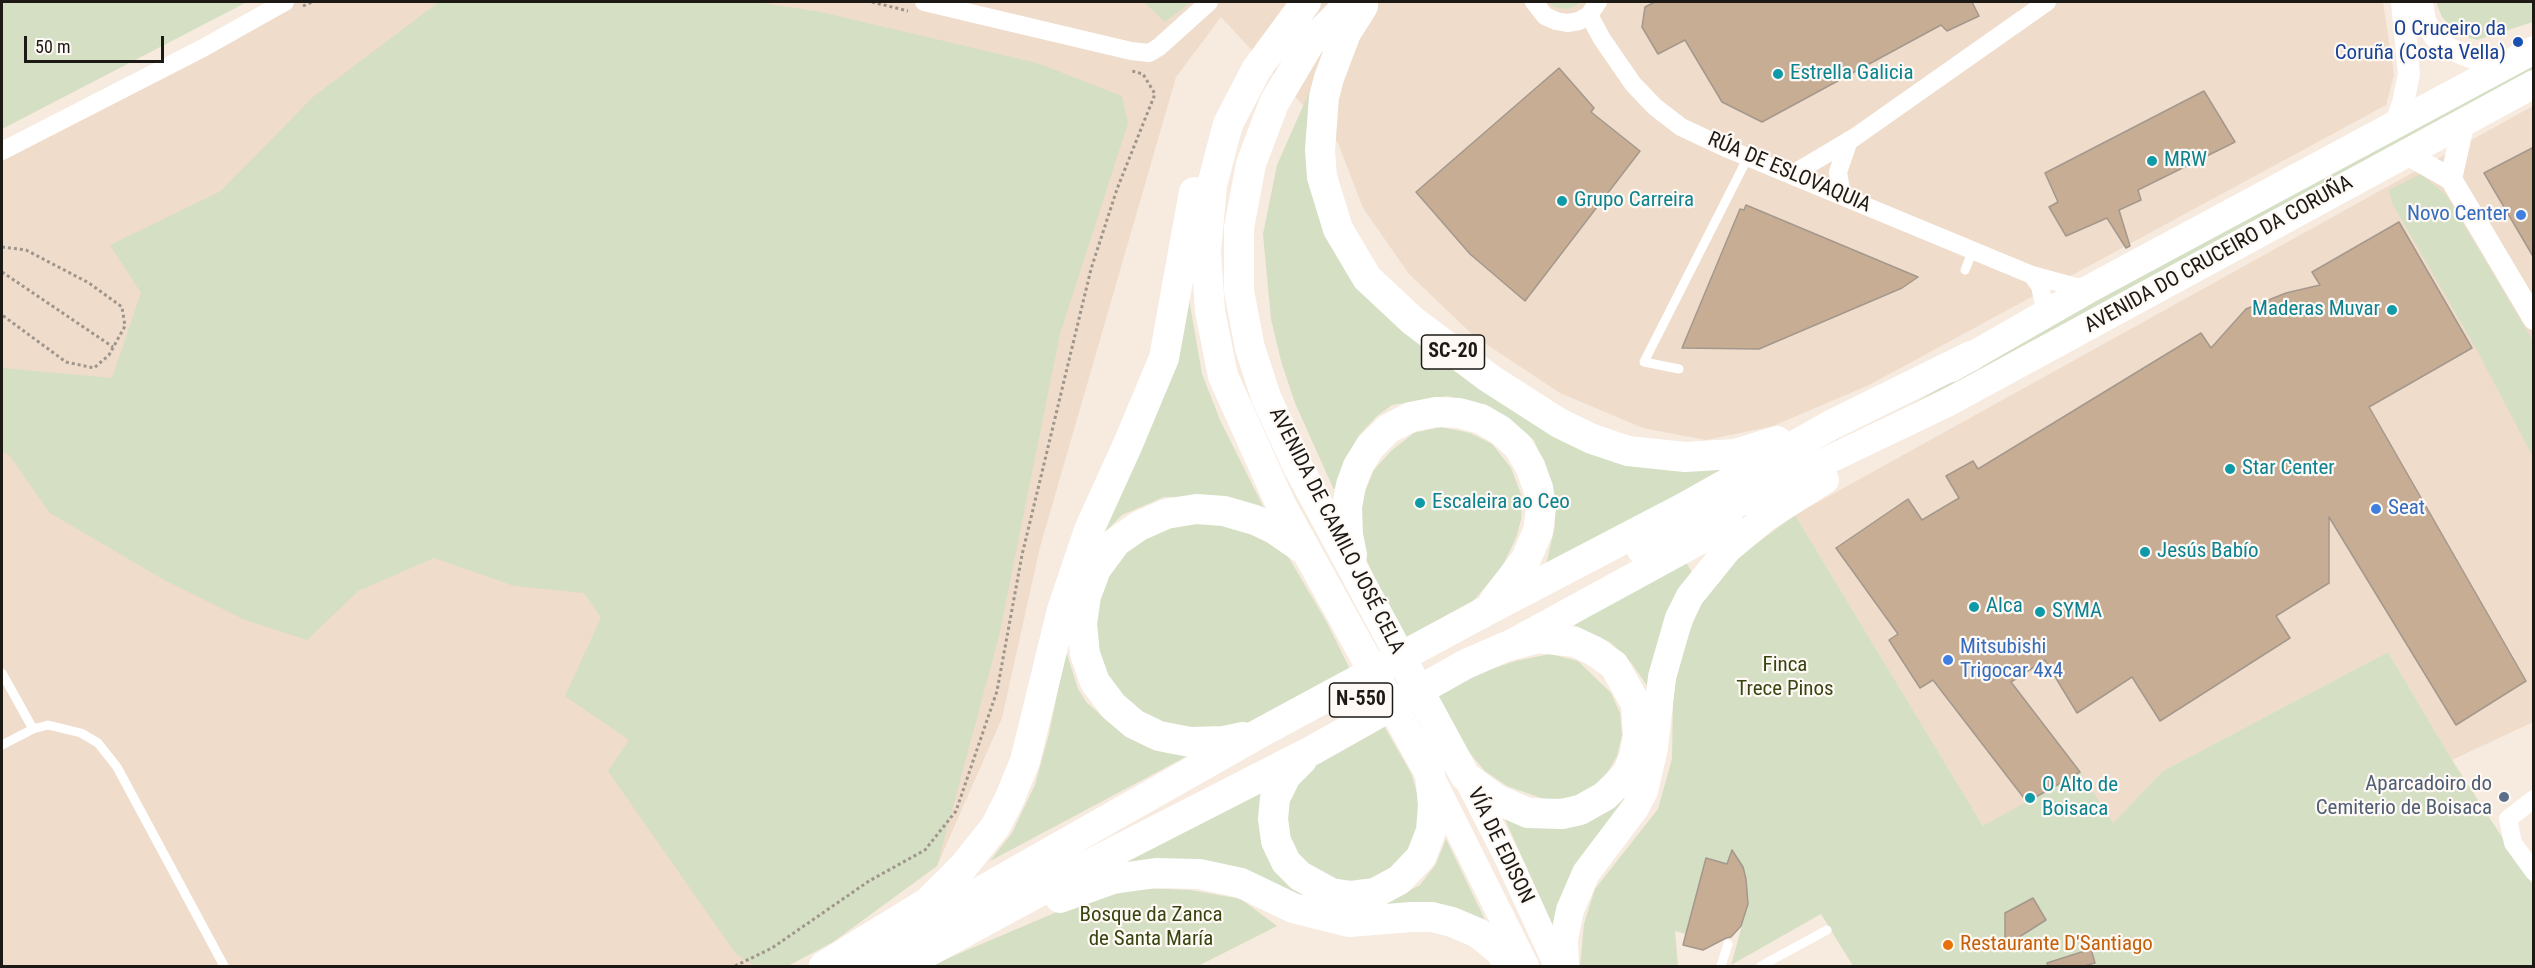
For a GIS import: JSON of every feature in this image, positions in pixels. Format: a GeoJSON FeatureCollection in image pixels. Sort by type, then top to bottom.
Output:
{"type":"FeatureCollection","features":[{"type":"Feature","properties":{"kind":"highway","name":"AVENIDA DE CAMILO JOSÉ CELA"},"geometry":{"type":"LineString","coordinates":[[1306,2],[1256,70],[1228,124],[1212,185],[1206,252],[1210,311],[1223,376],[1281,505],[1412,743]]}},
{"type":"Feature","properties":{"kind":"highway","name":"AVENIDA DE CAMILO JOSÉ CELA"},"geometry":{"type":"LineString","coordinates":[[1351,2],[1309,44],[1274,103],[1251,164],[1239,228],[1239,291],[1250,348],[1266,397],[1298,467],[1439,728]]}},
{"type":"Feature","properties":{"kind":"highway","name":"SC-20"},"geometry":{"type":"LineString","coordinates":[[1364,2],[1346,33],[1324,97],[1320,150],[1322,177],[1338,229],[1367,278],[1386,298],[1448,348],[1529,406],[1592,439],[1628,451],[1685,457],[1735,454],[1831,424]]}},
{"type":"Feature","properties":{"kind":"highway"},"geometry":{"type":"LineString","coordinates":[[824,966],[928,902],[963,867],[995,827],[1009,800],[1025,760],[1062,610],[1089,530],[1164,358],[1177,297],[1193,198],[1206,148],[1228,124]]}},
{"type":"Feature","properties":{"kind":"highway"},"geometry":{"type":"LineString","coordinates":[[868,966],[932,919],[1260,733],[1683,508],[1831,424],[1971,356]]}},
{"type":"Feature","properties":{"kind":"highway"},"geometry":{"type":"LineString","coordinates":[[1357,575],[1348,535],[1347,507],[1351,485],[1358,466],[1370,447],[1388,429],[1411,417],[1436,412],[1459,413],[1481,419],[1500,430],[1518,446],[1530,466],[1538,488],[1541,508],[1538,531],[1526,559],[1486,611]]}},
{"type":"Feature","properties":{"kind":"highway"},"geometry":{"type":"LineString","coordinates":[[1260,733],[1224,741],[1190,742],[1159,736],[1134,723],[1113,705],[1095,682],[1085,654],[1082,624],[1086,596],[1096,569],[1116,542],[1139,526],[1166,514],[1196,509],[1224,511],[1255,520],[1274,529],[1306,551]]}},
{"type":"Feature","properties":{"kind":"highway","name":"N-550"},"geometry":{"type":"LineString","coordinates":[[868,966],[1641,549]]}},
{"type":"Feature","properties":{"kind":"highway"},"geometry":{"type":"LineString","coordinates":[[902,966],[1090,864],[1313,750],[1466,664],[1505,647],[1538,638],[1575,642],[1594,651],[1614,665],[1636,704],[1638,736],[1634,757],[1627,774],[1616,788],[1580,810],[1562,814],[1528,813],[1496,800],[1466,776]]}},
{"type":"Feature","properties":{"kind":"highway","name":"VÍA DE EDISON"},"geometry":{"type":"LineString","coordinates":[[1439,728],[1466,776]]}},
{"type":"Feature","properties":{"kind":"highway","name":"VÍA DE EDISON"},"geometry":{"type":"LineString","coordinates":[[1412,743],[1430,774]]}},
{"type":"Feature","properties":{"kind":"highway"},"geometry":{"type":"LineString","coordinates":[[1313,750],[1286,776],[1275,798],[1272,819],[1276,841],[1286,862],[1300,876],[1331,893],[1351,896],[1375,893],[1399,880],[1421,857],[1431,831],[1433,804],[1430,774]]}},
{"type":"Feature","properties":{"kind":"highway"},"geometry":{"type":"LineString","coordinates":[[962,935],[1113,879],[1156,873],[1199,874],[1241,883],[1293,908],[1349,922],[1412,916],[1432,917],[1452,922],[1478,933],[1499,950],[1511,966]]}},
{"type":"Feature","properties":{"kind":"main road","name":"AVENIDA DO CRUCEIRO DA CORUÑA"},"geometry":{"type":"LineString","coordinates":[[1641,549],[2087,290],[2522,56]]}},
{"type":"Feature","properties":{"kind":"main road","name":"AVENIDA DO CRUCEIRO DA CORUÑA"},"geometry":{"type":"LineString","coordinates":[[1904,425],[2534,84]]}},
{"type":"Feature","properties":{"kind":"main road"},"geometry":{"type":"LineString","coordinates":[[1565,966],[1564,939],[1570,910],[1586,873],[1635,808],[1644,791],[1654,748],[1662,677],[1679,618],[1690,596],[1728,549],[1765,518],[1835,474],[1904,425]]}},
{"type":"Feature","properties":{"kind":"main road"},"geometry":{"type":"LineString","coordinates":[[1641,549],[1904,425]]}},
{"type":"Feature","properties":{"kind":"main road"},"geometry":{"type":"LineString","coordinates":[[1505,647],[1861,455]]}},
{"type":"Feature","properties":{"kind":"main road","name":"VÍA DE EDISON"},"geometry":{"type":"LineString","coordinates":[[1430,774],[1526,966]]}},
{"type":"Feature","properties":{"kind":"main road","name":"VÍA DE EDISON"},"geometry":{"type":"LineString","coordinates":[[1466,776],[1507,857],[1557,966]]}},
{"type":"Feature","properties":{"kind":"street"},"geometry":{"type":"LineString","coordinates":[[2,151],[203,48],[285,2]]}},
{"type":"Feature","properties":{"kind":"street"},"geometry":{"type":"LineString","coordinates":[[920,7],[1131,51],[1149,52],[1159,47],[1209,2]]}},
{"type":"Feature","properties":{"kind":"street","name":"RÚA DE ESLOVAQUIA"},"geometry":{"type":"LineString","coordinates":[[1534,2],[1545,16],[1567,23],[1579,21],[1594,8],[1602,39],[1633,84],[1655,107],[1682,127],[1748,157],[2032,275],[2087,290]]}},
{"type":"Feature","properties":{"kind":"street"},"geometry":{"type":"LineString","coordinates":[[1791,175],[1849,140],[2047,2]]}},
{"type":"Feature","properties":{"kind":"street"},"geometry":{"type":"LineString","coordinates":[[2395,125],[2409,80],[2409,54],[2402,2]]}},
{"type":"Feature","properties":{"kind":"street"},"geometry":{"type":"LineString","coordinates":[[2421,8],[2435,37],[2460,54],[2491,62],[2522,56]]}},
{"type":"Feature","properties":{"kind":"street"},"geometry":{"type":"LineString","coordinates":[[2464,121],[2453,169],[2534,319]]}},
{"type":"Feature","properties":{"kind":"street"},"geometry":{"type":"LineString","coordinates":[[1842,196],[1838,172],[1849,140]]}},
{"type":"Feature","properties":{"kind":"street"},"geometry":{"type":"LineString","coordinates":[[1818,186],[1820,169],[1832,149]]}},
{"type":"Feature","properties":{"kind":"street"},"geometry":{"type":"LineString","coordinates":[[2405,153],[2431,167],[2453,169]]}},
{"type":"Feature","properties":{"kind":"street"},"geometry":{"type":"LineString","coordinates":[[2032,275],[2040,286],[2046,314]]}},
{"type":"Feature","properties":{"kind":"street"},"geometry":{"type":"LineString","coordinates":[[2534,799],[2508,819],[2513,843],[2534,872]]}},
{"type":"Feature","properties":{"kind":"lane"},"geometry":{"type":"LineString","coordinates":[[1679,369],[1644,362],[1748,157]]}},
{"type":"Feature","properties":{"kind":"lane"},"geometry":{"type":"LineString","coordinates":[[1965,270],[1973,250]]}},
{"type":"Feature","properties":{"kind":"lane"},"geometry":{"type":"LineString","coordinates":[[2,673],[33,729]]}},
{"type":"Feature","properties":{"kind":"lane"},"geometry":{"type":"LineString","coordinates":[[2,746],[33,729],[48,725],[65,727],[98,743],[117,767],[224,966]]}},
{"type":"Feature","properties":{"kind":"lane"},"geometry":{"type":"LineString","coordinates":[[1761,966],[1779,962],[1827,930]]}},
{"type":"Feature","properties":{"kind":"lane"},"geometry":{"type":"LineString","coordinates":[[1721,966],[1728,944]]}},
{"type":"Feature","properties":{"kind":"path"},"geometry":{"type":"LineString","coordinates":[[872,2],[920,7]]}},
{"type":"Feature","properties":{"kind":"path"},"geometry":{"type":"LineString","coordinates":[[735,966],[772,948],[869,881],[925,850],[956,811],[997,691],[1022,555],[1091,269],[1117,189],[1155,94],[1143,74],[1131,71]]}},
{"type":"Feature","properties":{"kind":"path"},"geometry":{"type":"LineString","coordinates":[[2,247],[26,250],[89,283],[122,307],[125,326],[109,355],[94,368],[66,362],[2,315]]}},
{"type":"Feature","properties":{"kind":"path"},"geometry":{"type":"LineString","coordinates":[[2,272],[113,347]]}},
{"type":"Feature","properties":{"kind":"shaded area"},"geometry":{"type":"Polygon","coordinates":[[[293,2],[2383,2],[2394,75],[2386,105],[1869,385],[1773,426],[1706,440],[1643,428],[1560,393],[1474,336],[1409,274],[1363,208],[1338,143],[1221,17],[1176,77],[1040,547],[1002,718],[937,866],[767,966],[2,966],[2,157],[293,2]]]}},
{"type":"Feature","properties":{"kind":"shaded area"},"geometry":{"type":"Polygon","coordinates":[[[2533,106],[2533,722],[2452,760],[2388,652],[2163,771],[2113,823],[1983,826],[1795,515],[2533,106]]]}},
{"type":"Feature","properties":{"kind":"green space"},"geometry":{"type":"Polygon","coordinates":[[[2,2],[247,2],[2,129],[2,2]]]}},
{"type":"Feature","properties":{"kind":"green space"},"geometry":{"type":"Polygon","coordinates":[[[439,2],[755,2],[821,12],[1037,63],[1122,96],[1128,123],[1060,334],[999,636],[937,866],[833,942],[788,966],[755,966],[736,954],[608,771],[629,740],[565,696],[601,618],[584,593],[514,586],[434,558],[358,591],[307,640],[245,620],[166,581],[50,513],[10,456],[2,451],[2,368],[112,378],[141,293],[110,245],[221,191],[313,97],[439,2]]]}},
{"type":"Feature","properties":{"kind":"green space"},"geometry":{"type":"Polygon","coordinates":[[[1144,2],[1191,2],[1165,22],[1144,2]]]}},
{"type":"Feature","properties":{"kind":"green space"},"geometry":{"type":"Polygon","coordinates":[[[1548,2],[1582,2],[1568,9],[1554,7],[1548,2]]]}},
{"type":"Feature","properties":{"kind":"green space"},"geometry":{"type":"Polygon","coordinates":[[[2436,2],[2533,2],[2533,22],[2477,40],[2457,34],[2442,17],[2436,2]]]}},
{"type":"Feature","properties":{"kind":"green space"},"geometry":{"type":"Polygon","coordinates":[[[2533,63],[2533,70],[1989,366],[1914,403],[1986,361],[2533,63]]]}},
{"type":"Feature","properties":{"kind":"green space"},"geometry":{"type":"Polygon","coordinates":[[[1319,70],[1321,213],[1536,421],[1737,465],[1546,565],[1555,526],[1553,486],[1534,440],[1500,413],[1448,396],[1392,405],[1377,416],[1359,435],[1346,458],[1334,490],[1295,403],[1281,361],[1271,319],[1263,234],[1277,165],[1319,70]]]}},
{"type":"Feature","properties":{"kind":"green space"},"geometry":{"type":"Polygon","coordinates":[[[2421,174],[2446,195],[2533,341],[2533,457],[2478,352],[2392,203],[2389,190],[2421,174]]]}},
{"type":"Feature","properties":{"kind":"green space"},"geometry":{"type":"Polygon","coordinates":[[[1188,293],[1202,374],[1220,420],[1266,512],[1222,496],[1164,497],[1122,515],[1100,537],[1188,293]]]}},
{"type":"Feature","properties":{"kind":"green space"},"geometry":{"type":"Polygon","coordinates":[[[1441,427],[1470,433],[1492,444],[1511,468],[1522,497],[1521,520],[1516,538],[1502,567],[1475,599],[1460,612],[1408,641],[1383,598],[1366,558],[1358,520],[1364,494],[1374,470],[1391,451],[1414,433],[1441,427]]]}},
{"type":"Feature","properties":{"kind":"green space","name":"Finca Trece Pinos"},"geometry":{"type":"Polygon","coordinates":[[[1795,515],[1983,826],[2080,772],[2113,823],[2163,771],[2388,652],[2452,760],[2533,885],[2533,966],[1853,966],[1821,914],[1731,965],[1748,904],[1743,867],[1732,851],[1727,864],[1706,859],[1686,934],[1675,931],[1678,966],[1580,966],[1584,924],[1595,889],[1658,809],[1672,759],[1673,700],[1676,680],[1684,645],[1703,599],[1741,555],[1795,515]]]}},
{"type":"Feature","properties":{"kind":"green space"},"geometry":{"type":"Polygon","coordinates":[[[1219,520],[1262,533],[1286,553],[1326,621],[1354,677],[1272,721],[1192,734],[1147,724],[1106,682],[1090,610],[1099,573],[1151,529],[1219,520]]]}},
{"type":"Feature","properties":{"kind":"green space"},"geometry":{"type":"Polygon","coordinates":[[[1688,558],[1687,564],[1693,574],[1651,691],[1632,664],[1610,642],[1566,621],[1688,558]]]}},
{"type":"Feature","properties":{"kind":"green space"},"geometry":{"type":"Polygon","coordinates":[[[1066,651],[1078,689],[1087,703],[1102,716],[1191,754],[990,861],[1012,833],[1035,785],[1049,734],[1066,651]]]}},
{"type":"Feature","properties":{"kind":"green space"},"geometry":{"type":"Polygon","coordinates":[[[1550,654],[1578,661],[1611,693],[1620,713],[1622,735],[1617,756],[1606,775],[1589,790],[1569,798],[1547,800],[1507,786],[1485,771],[1468,751],[1436,693],[1491,669],[1550,654]]]}},
{"type":"Feature","properties":{"kind":"green space"},"geometry":{"type":"Polygon","coordinates":[[[1381,721],[1411,773],[1423,812],[1412,855],[1356,890],[1304,868],[1283,823],[1295,780],[1311,763],[1381,721]]]}},
{"type":"Feature","properties":{"kind":"green space"},"geometry":{"type":"Polygon","coordinates":[[[1644,767],[1558,937],[1504,817],[1532,826],[1644,767]]]}},
{"type":"Feature","properties":{"kind":"green space"},"geometry":{"type":"Polygon","coordinates":[[[1264,784],[1272,855],[1387,903],[1420,885],[1436,864],[1446,839],[1487,924],[1408,905],[1313,903],[1096,876],[1264,784]]]}},
{"type":"Feature","properties":{"kind":"green space","name":"Bosque da Zanca de Santa María"},"geometry":{"type":"Polygon","coordinates":[[[1138,888],[1190,890],[1241,899],[1277,926],[1198,966],[930,966],[1078,903],[1138,888]]]}},
{"type":"Feature","properties":{"kind":"building","name":"Estrella Galicia"},"geometry":{"type":"Polygon","coordinates":[[[1655,2],[1972,2],[1979,16],[1947,31],[1941,25],[1762,122],[1722,102],[1685,40],[1658,54],[1642,27],[1645,7],[1655,2]]]}},
{"type":"Feature","properties":{"kind":"building"},"geometry":{"type":"Polygon","coordinates":[[[1559,68],[1594,108],[1591,112],[1640,151],[1525,301],[1470,254],[1416,192],[1559,68]]]}},
{"type":"Feature","properties":{"kind":"building","name":"MRW"},"geometry":{"type":"Polygon","coordinates":[[[2204,91],[2235,142],[2138,190],[2141,200],[2119,210],[2130,246],[2126,248],[2107,218],[2066,236],[2049,207],[2058,202],[2045,173],[2204,91]]]}},
{"type":"Feature","properties":{"kind":"building","name":"Novo Center"},"geometry":{"type":"Polygon","coordinates":[[[2534,147],[2534,258],[2484,173],[2534,147]]]}},
{"type":"Feature","properties":{"kind":"building"},"geometry":{"type":"Polygon","coordinates":[[[1746,205],[1918,277],[1902,288],[1759,349],[1682,348],[1740,209],[1744,210],[1746,205]]]}},
{"type":"Feature","properties":{"kind":"building"},"geometry":{"type":"Polygon","coordinates":[[[2399,222],[2472,348],[2369,407],[2526,681],[2456,725],[2329,517],[2329,583],[2276,616],[2290,638],[2160,721],[2132,677],[2077,713],[2045,660],[2011,682],[2080,772],[2027,802],[1933,680],[1920,688],[1889,640],[1898,634],[1836,548],[1908,499],[1922,520],[1959,498],[1946,476],[1973,461],[1978,469],[2201,333],[2211,348],[2246,309],[2286,293],[2320,285],[2312,272],[2399,222]]]}},
{"type":"Feature","properties":{"kind":"building"},"geometry":{"type":"Polygon","coordinates":[[[1732,850],[1743,867],[1746,879],[1748,904],[1741,926],[1731,937],[1703,950],[1683,945],[1706,858],[1727,864],[1732,850]]]}},
{"type":"Feature","properties":{"kind":"building"},"geometry":{"type":"Polygon","coordinates":[[[2033,898],[2046,920],[2005,946],[2005,913],[2033,898]]]}},
{"type":"Feature","properties":{"kind":"building"},"geometry":{"type":"Polygon","coordinates":[[[2091,949],[2095,963],[2084,966],[2048,966],[2047,963],[2091,949]]]}},
{"type":"Feature","properties":{"kind":"place","name":"O Cruceiro da Coruña (Costa Vella)"},"geometry":{"type":"Point","coordinates":[2518,42]}},
{"type":"Feature","properties":{"kind":"place","name":"Estrella Galicia"},"geometry":{"type":"Point","coordinates":[1778,74]}},
{"type":"Feature","properties":{"kind":"place","name":"MRW"},"geometry":{"type":"Point","coordinates":[2152,161]}},
{"type":"Feature","properties":{"kind":"place","name":"Grupo Carreira"},"geometry":{"type":"Point","coordinates":[1562,201]}},
{"type":"Feature","properties":{"kind":"place","name":"Novo Center"},"geometry":{"type":"Point","coordinates":[2521,215]}},
{"type":"Feature","properties":{"kind":"place","name":"Maderas Muvar"},"geometry":{"type":"Point","coordinates":[2392,310]}},
{"type":"Feature","properties":{"kind":"place","name":"Star Center"},"geometry":{"type":"Point","coordinates":[2230,469]}},
{"type":"Feature","properties":{"kind":"place","name":"Escaleira ao Ceo"},"geometry":{"type":"Point","coordinates":[1420,503]}},
{"type":"Feature","properties":{"kind":"place","name":"Seat"},"geometry":{"type":"Point","coordinates":[2376,509]}},
{"type":"Feature","properties":{"kind":"place","name":"Jesús Babío"},"geometry":{"type":"Point","coordinates":[2145,552]}},
{"type":"Feature","properties":{"kind":"place","name":"Alca"},"geometry":{"type":"Point","coordinates":[1974,607]}},
{"type":"Feature","properties":{"kind":"place","name":"SYMA"},"geometry":{"type":"Point","coordinates":[2040,612]}},
{"type":"Feature","properties":{"kind":"place","name":"Mitsubishi Trigocar 4x4"},"geometry":{"type":"Point","coordinates":[1948,660]}},
{"type":"Feature","properties":{"kind":"place","name":"Aparcadoiro do Cemiterio de Boisaca"},"geometry":{"type":"Point","coordinates":[2504,797]}},
{"type":"Feature","properties":{"kind":"place","name":"O Alto de Boisaca"},"geometry":{"type":"Point","coordinates":[2030,798]}},
{"type":"Feature","properties":{"kind":"place","name":"Restaurante D'Santiago"},"geometry":{"type":"Point","coordinates":[1948,945]}}]}
